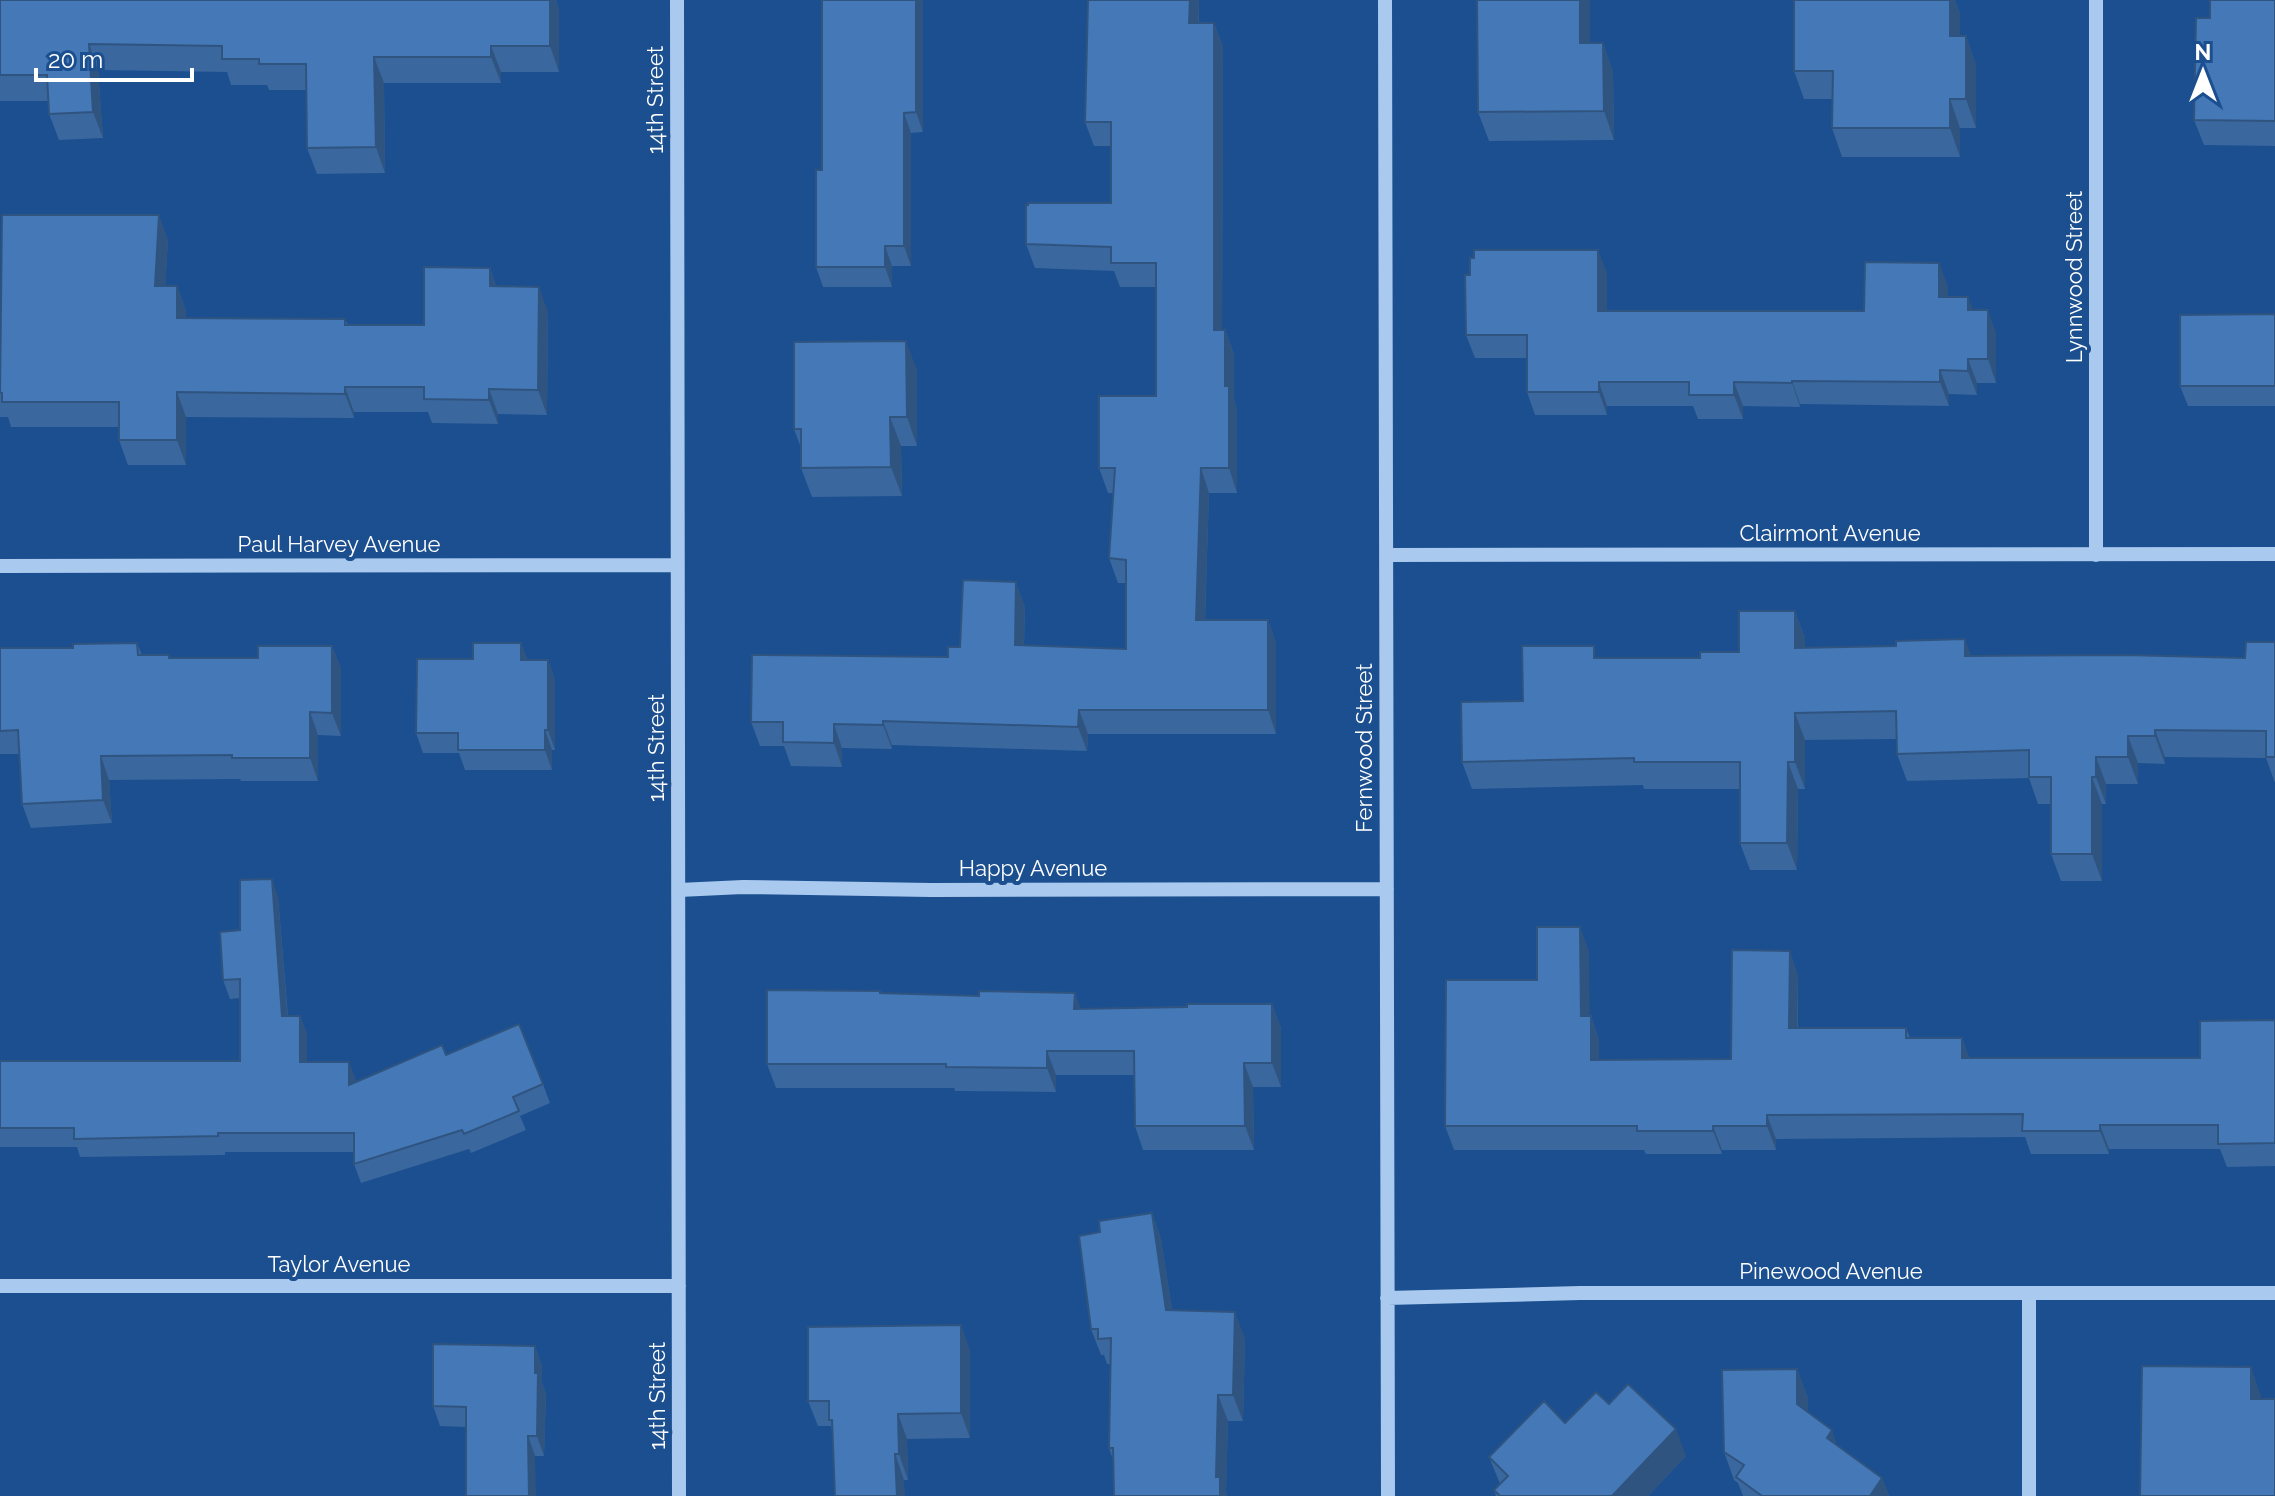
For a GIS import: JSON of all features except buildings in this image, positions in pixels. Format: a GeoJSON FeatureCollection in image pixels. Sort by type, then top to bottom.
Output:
{"type":"FeatureCollection","features":[{"type":"Feature","properties":{"kind":"street","name":"14th Street"},"geometry":{"type":"LineString","coordinates":[[677,0],[679,1496]]}},
{"type":"Feature","properties":{"kind":"street","name":"Fernwood Street"},"geometry":{"type":"LineString","coordinates":[[1385,0],[1388,1496]]}},
{"type":"Feature","properties":{"kind":"street","name":"Lynnwood Street"},"geometry":{"type":"LineString","coordinates":[[2096,0],[2096,555]]}},
{"type":"Feature","properties":{"kind":"street","name":"Clairmont Avenue"},"geometry":{"type":"LineString","coordinates":[[1386,555],[2275,554]]}},
{"type":"Feature","properties":{"kind":"street","name":"Paul Harvey Avenue"},"geometry":{"type":"LineString","coordinates":[[0,566],[677,565]]}},
{"type":"Feature","properties":{"kind":"street","name":"Happy Avenue"},"geometry":{"type":"LineString","coordinates":[[679,890],[743,887],[931,890],[1387,889]]}},
{"type":"Feature","properties":{"kind":"street","name":"Taylor Avenue"},"geometry":{"type":"LineString","coordinates":[[0,1286],[679,1286]]}},
{"type":"Feature","properties":{"kind":"street","name":"Pinewood Avenue"},"geometry":{"type":"LineString","coordinates":[[1387,1298],[1580,1293],[2275,1293]]}},
{"type":"Feature","properties":{"kind":"street"},"geometry":{"type":"LineString","coordinates":[[2029,1293],[2029,1496]]}}]}
